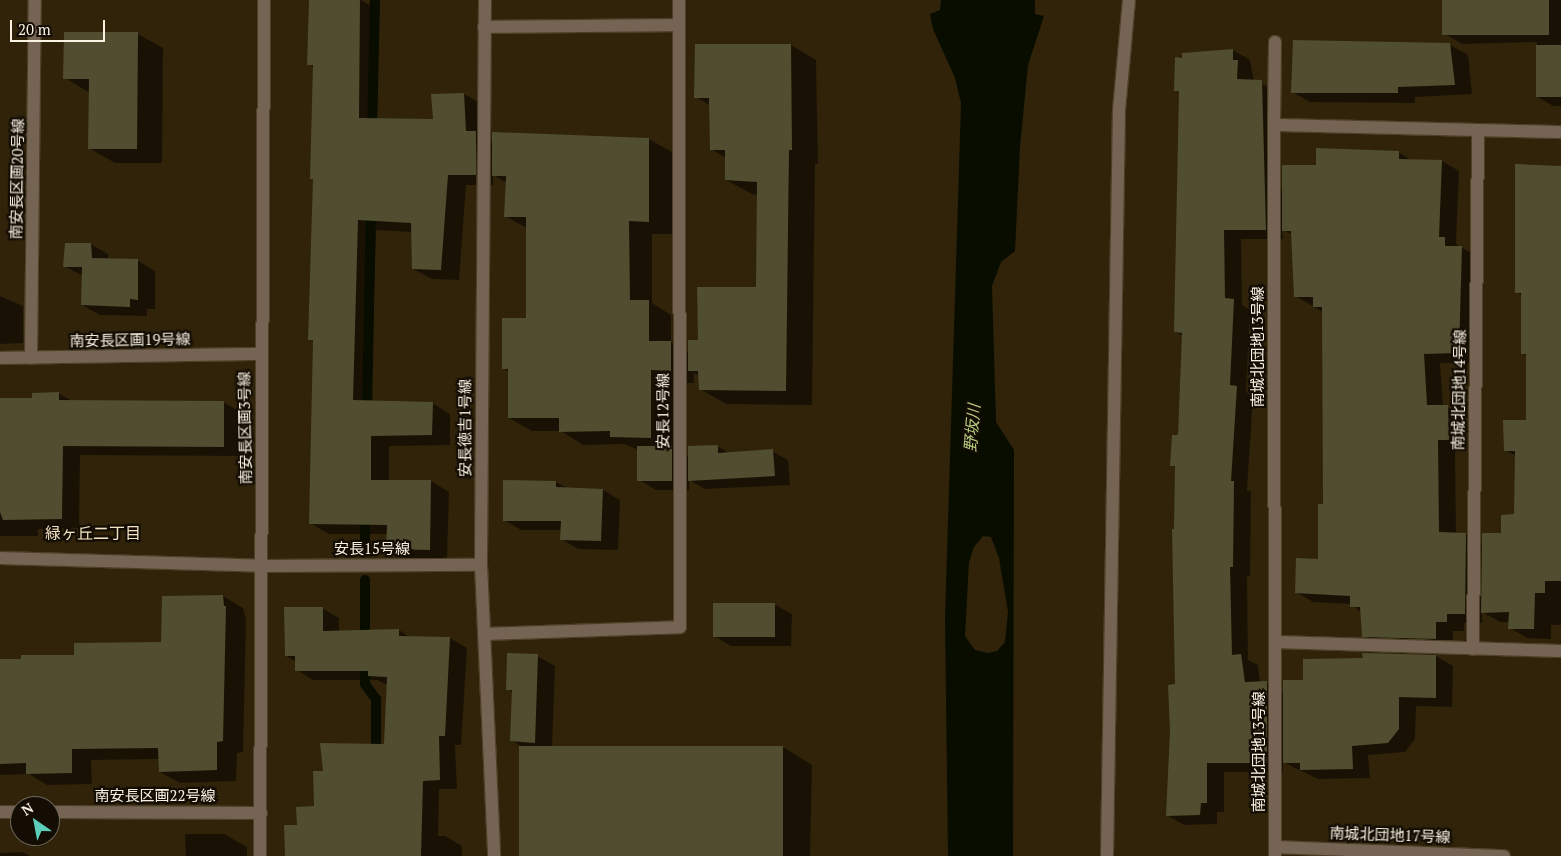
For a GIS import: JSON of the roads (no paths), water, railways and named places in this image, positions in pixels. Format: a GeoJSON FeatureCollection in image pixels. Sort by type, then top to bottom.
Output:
{"type":"FeatureCollection","features":[{"type":"Feature","properties":{"kind":"street","name":"南安長区画20号線"},"geometry":{"type":"LineString","coordinates":[[31,358],[35,0]]}},
{"type":"Feature","properties":{"kind":"street","name":"南安長区画3号線"},"geometry":{"type":"LineString","coordinates":[[260,856],[263,566],[260,354],[264,0]]}},
{"type":"Feature","properties":{"kind":"street","name":"安長徳吉1号線"},"geometry":{"type":"LineString","coordinates":[[485,0],[481,565],[494,856]]}},
{"type":"Feature","properties":{"kind":"street","name":"安長12号線"},"geometry":{"type":"LineString","coordinates":[[484,634],[680,626],[679,0]]}},
{"type":"Feature","properties":{"kind":"street"},"geometry":{"type":"LineString","coordinates":[[1107,856],[1119,110],[1129,0]]}},
{"type":"Feature","properties":{"kind":"street"},"geometry":{"type":"LineString","coordinates":[[484,27],[678,25]]}},
{"type":"Feature","properties":{"kind":"street","name":"南城北団地13号線"},"geometry":{"type":"LineString","coordinates":[[1275,42],[1275,851]]}},
{"type":"Feature","properties":{"kind":"street"},"geometry":{"type":"LineString","coordinates":[[1274,126],[1561,132]]}},
{"type":"Feature","properties":{"kind":"street","name":"南城北団地14号線"},"geometry":{"type":"LineString","coordinates":[[1473,649],[1478,131]]}},
{"type":"Feature","properties":{"kind":"street","name":"南安長区画19号線"},"geometry":{"type":"LineString","coordinates":[[0,358],[260,354]]}},
{"type":"Feature","properties":{"kind":"street","name":"安長15号線"},"geometry":{"type":"LineString","coordinates":[[0,558],[263,566],[481,565]]}},
{"type":"Feature","properties":{"kind":"street"},"geometry":{"type":"LineString","coordinates":[[1275,642],[1561,651]]}},
{"type":"Feature","properties":{"kind":"street","name":"南安長区画22号線"},"geometry":{"type":"LineString","coordinates":[[60,812],[261,813]]}},
{"type":"Feature","properties":{"kind":"street","name":"南城北団地17号線"},"geometry":{"type":"LineString","coordinates":[[1275,851],[1504,856]]}},
{"type":"Feature","properties":{"kind":"water","name":"野坂川"},"geometry":{"type":"Polygon","coordinates":[[[941,0],[1035,0],[1035,14],[1044,16],[1028,65],[1020,147],[1015,251],[1001,262],[992,286],[996,422],[1014,450],[1013,856],[948,856],[945,618],[961,103],[955,78],[933,29],[930,14],[940,10],[941,0]],[[983,536],[974,547],[969,562],[965,636],[975,650],[988,653],[997,651],[1005,642],[1008,612],[999,558],[991,537],[983,536]]]}},
{"type":"Feature","properties":{"kind":"waterway"},"geometry":{"type":"LineString","coordinates":[[372,132],[375,0]]}},
{"type":"Feature","properties":{"kind":"waterway"},"geometry":{"type":"LineString","coordinates":[[367,412],[371,209]]}},
{"type":"Feature","properties":{"kind":"waterway"},"geometry":{"type":"LineString","coordinates":[[365,511],[365,550]]}},
{"type":"Feature","properties":{"kind":"waterway"},"geometry":{"type":"LineString","coordinates":[[365,580],[365,642]]}},
{"type":"Feature","properties":{"kind":"waterway"},"geometry":{"type":"LineString","coordinates":[[365,659],[365,684],[376,699],[376,758]]}},
{"type":"Feature","properties":{"kind":"district","name":"緑ヶ丘二丁目"},"geometry":{"type":"Point","coordinates":[93,533]}}]}
